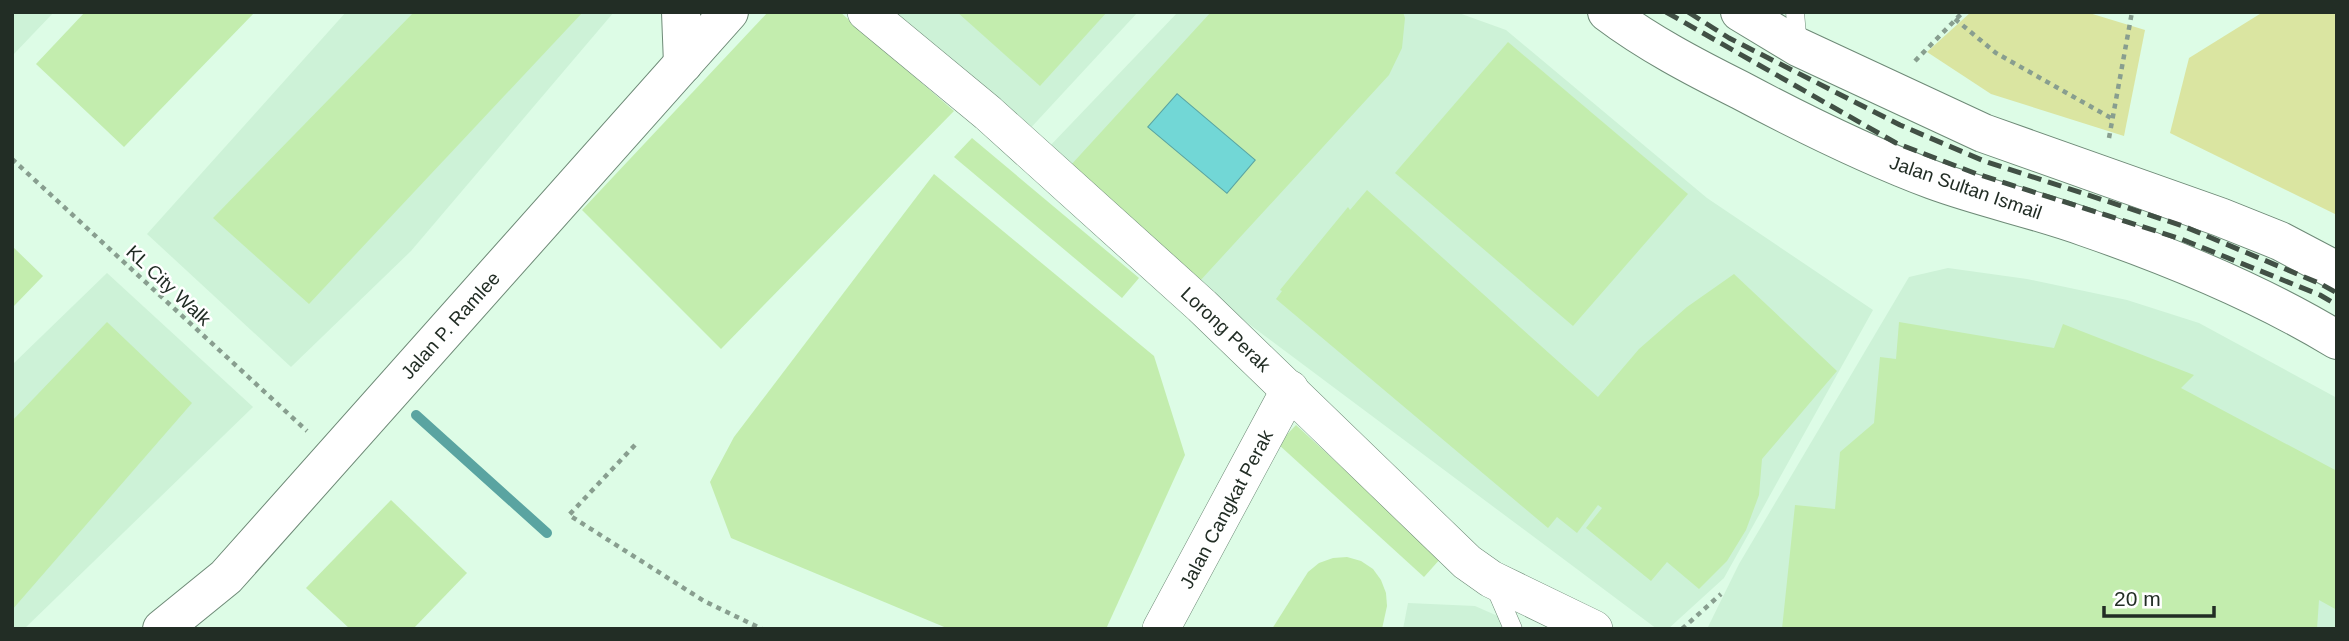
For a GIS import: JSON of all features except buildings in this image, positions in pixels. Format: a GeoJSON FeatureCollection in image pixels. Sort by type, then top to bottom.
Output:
{"type":"FeatureCollection","features":[{"type":"Feature","properties":{"kind":"main road"},"geometry":{"type":"LineString","coordinates":[[681,12],[683,64]]}},
{"type":"Feature","properties":{"kind":"main road","name":"Jalan P. Ramlee"},"geometry":{"type":"LineString","coordinates":[[162,629],[226,576],[729,12]]}},
{"type":"Feature","properties":{"kind":"main road","name":"Jalan Sultan Ismail"},"geometry":{"type":"LineString","coordinates":[[1607,12],[1630,30],[1811,128],[1932,180],[2083,226],[2191,266],[2301,318],[2337,340]]}},
{"type":"Feature","properties":{"kind":"main road"},"geometry":{"type":"LineString","coordinates":[[1740,12],[1786,26],[1983,133],[2220,217],[2280,241],[2337,271]]}},
{"type":"Feature","properties":{"kind":"street","name":"Lorong Perak"},"geometry":{"type":"LineString","coordinates":[[866,12],[988,113],[1290,389],[1467,562],[1491,579],[1594,629]]}},
{"type":"Feature","properties":{"kind":"street","name":"Jalan Cangkat Perak"},"geometry":{"type":"LineString","coordinates":[[1161,629],[1290,389]]}},
{"type":"Feature","properties":{"kind":"lane"},"geometry":{"type":"LineString","coordinates":[[1491,579],[1513,629]]}},
{"type":"Feature","properties":{"kind":"path"},"geometry":{"type":"LineString","coordinates":[[1912,64],[1963,12]]}},
{"type":"Feature","properties":{"kind":"path"},"geometry":{"type":"LineString","coordinates":[[2108,139],[2132,12]]}},
{"type":"Feature","properties":{"kind":"path"},"geometry":{"type":"LineString","coordinates":[[1955,19],[1996,53],[2111,118]]}},
{"type":"Feature","properties":{"kind":"path","name":"KL City Walk"},"geometry":{"type":"LineString","coordinates":[[12,159],[307,432]]}},
{"type":"Feature","properties":{"kind":"path"},"geometry":{"type":"LineString","coordinates":[[635,445],[569,515],[704,601],[762,629]]}},
{"type":"Feature","properties":{"kind":"path"},"geometry":{"type":"LineString","coordinates":[[1682,629],[1721,594]]}},
{"type":"Feature","properties":{"kind":"shaded area"},"geometry":{"type":"Polygon","coordinates":[[[12,12],[54,12],[12,56],[12,12]]]}},
{"type":"Feature","properties":{"kind":"shaded area"},"geometry":{"type":"Polygon","coordinates":[[[346,12],[614,12],[411,251],[291,367],[147,234],[346,12]]]}},
{"type":"Feature","properties":{"kind":"shaded area"},"geometry":{"type":"Polygon","coordinates":[[[893,12],[1138,12],[1026,133],[893,12]]]}},
{"type":"Feature","properties":{"kind":"shaded area"},"geometry":{"type":"Polygon","coordinates":[[[1178,12],[1456,12],[1506,30],[1707,198],[1873,310],[1724,578],[1668,629],[1657,629],[1202,289],[1048,148],[1178,12]]]}},
{"type":"Feature","properties":{"kind":"shaded area"},"geometry":{"type":"Polygon","coordinates":[[[1948,268],[2027,279],[2127,300],[2199,323],[2337,398],[2337,629],[1707,629],[1739,564],[1909,277],[1948,268]]]}},
{"type":"Feature","properties":{"kind":"shaded area"},"geometry":{"type":"Polygon","coordinates":[[[107,273],[253,407],[24,629],[12,629],[12,365],[107,273]]]}},
{"type":"Feature","properties":{"kind":"shaded area"},"geometry":{"type":"Polygon","coordinates":[[[1408,603],[1475,606],[1527,629],[1403,629],[1408,603]]]}},
{"type":"Feature","properties":{"kind":"green space"},"geometry":{"type":"Polygon","coordinates":[[[1971,12],[2086,12],[2145,30],[2124,136],[1991,94],[1927,52],[1971,12]]]}},
{"type":"Feature","properties":{"kind":"green space"},"geometry":{"type":"Polygon","coordinates":[[[2263,12],[2337,12],[2337,215],[2170,133],[2189,58],[2263,12]]]}},
{"type":"Feature","properties":{"kind":"water"},"geometry":{"type":"Polygon","coordinates":[[[1177,93],[1256,160],[1227,194],[1147,127],[1177,93]]]}},
{"type":"Feature","properties":{"kind":"waterway"},"geometry":{"type":"LineString","coordinates":[[416,415],[547,533]]}},
{"type":"Feature","properties":{"kind":"railway"},"geometry":{"type":"LineString","coordinates":[[1666,12],[1896,143],[1977,174],[2181,239],[2320,295],[2337,305]]}},
{"type":"Feature","properties":{"kind":"railway"},"geometry":{"type":"LineString","coordinates":[[1688,12],[1729,38],[1900,125],[1984,161],[2183,226],[2337,293]]}}]}
